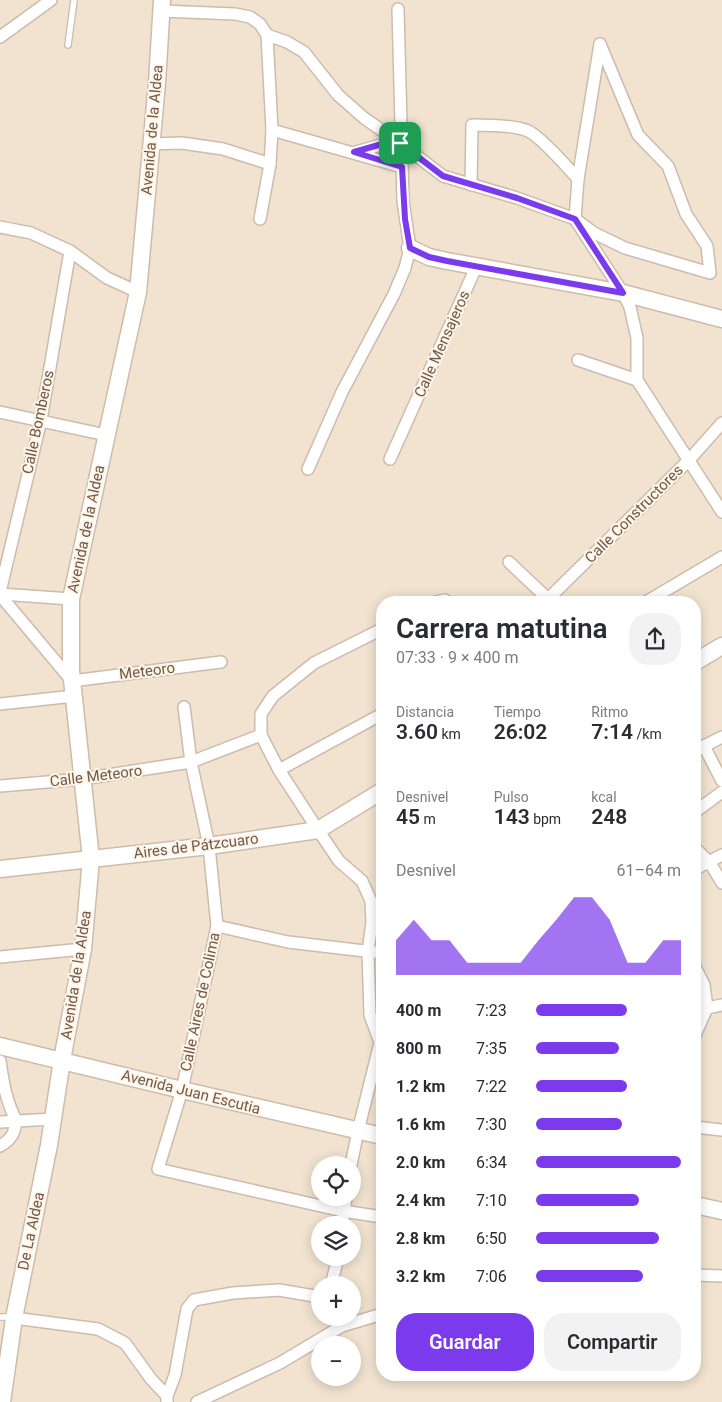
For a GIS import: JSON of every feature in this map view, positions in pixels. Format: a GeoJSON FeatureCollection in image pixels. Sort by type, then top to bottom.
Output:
{"type":"FeatureCollection","features":[{"type":"Feature","properties":{"kind":"main road","name":"Avenida de la Aldea"},"geometry":{"type":"LineString","coordinates":[[62,1060],[83,949],[91,859],[73,688],[72,598],[138,292],[162,6]]}},
{"type":"Feature","properties":{"kind":"main road"},"geometry":{"type":"LineString","coordinates":[[410,248],[429,257],[623,293],[722,319]]}},
{"type":"Feature","properties":{"kind":"main road"},"geometry":{"type":"LineString","coordinates":[[701,658],[722,646]]}},
{"type":"Feature","properties":{"kind":"main road","name":"Aires de Pátzcuaro"},"geometry":{"type":"LineString","coordinates":[[0,870],[209,846],[318,830],[376,795]]}},
{"type":"Feature","properties":{"kind":"main road","name":"Avenida Juan Escutia"},"geometry":{"type":"LineString","coordinates":[[0,1046],[376,1135]]}},
{"type":"Feature","properties":{"kind":"main road","name":"De La Aldea"},"geometry":{"type":"LineString","coordinates":[[2,1402],[7,1317],[53,1119],[62,1060]]}},
{"type":"Feature","properties":{"kind":"main road"},"geometry":{"type":"LineString","coordinates":[[701,1206],[722,1211]]}},
{"type":"Feature","properties":{"kind":"street"},"geometry":{"type":"LineString","coordinates":[[0,37],[51,0]]}},
{"type":"Feature","properties":{"kind":"street"},"geometry":{"type":"LineString","coordinates":[[162,6],[250,17],[260,24],[267,35],[272,130],[270,164],[260,220]]}},
{"type":"Feature","properties":{"kind":"street"},"geometry":{"type":"LineString","coordinates":[[308,469],[342,392],[394,294],[405,268],[410,248],[404,210],[402,167],[398,142],[398,9]]}},
{"type":"Feature","properties":{"kind":"street"},"geometry":{"type":"LineString","coordinates":[[267,35],[287,42],[304,52],[338,95],[364,118],[443,176],[517,198],[575,219],[594,233],[625,248],[710,273],[707,246],[686,214],[668,166],[638,135],[600,44],[578,179],[575,219],[630,307],[637,338],[637,380],[722,512]]}},
{"type":"Feature","properties":{"kind":"street"},"geometry":{"type":"LineString","coordinates":[[471,185],[472,125],[498,126],[530,132],[578,179]]}},
{"type":"Feature","properties":{"kind":"street"},"geometry":{"type":"LineString","coordinates":[[272,130],[402,167]]}},
{"type":"Feature","properties":{"kind":"street"},"geometry":{"type":"LineString","coordinates":[[354,152],[398,142]]}},
{"type":"Feature","properties":{"kind":"street"},"geometry":{"type":"LineString","coordinates":[[151,144],[182,143],[223,149],[270,164]]}},
{"type":"Feature","properties":{"kind":"street"},"geometry":{"type":"LineString","coordinates":[[0,227],[31,233],[70,251],[107,278],[138,292]]}},
{"type":"Feature","properties":{"kind":"street","name":"Calle Bomberos"},"geometry":{"type":"LineString","coordinates":[[0,594],[41,420],[70,251]]}},
{"type":"Feature","properties":{"kind":"street","name":"Calle Mensajeros"},"geometry":{"type":"LineString","coordinates":[[390,459],[477,266]]}},
{"type":"Feature","properties":{"kind":"street"},"geometry":{"type":"LineString","coordinates":[[578,360],[637,380]]}},
{"type":"Feature","properties":{"kind":"street"},"geometry":{"type":"LineString","coordinates":[[0,412],[106,435]]}},
{"type":"Feature","properties":{"kind":"street","name":"Calle Constructores"},"geometry":{"type":"LineString","coordinates":[[553,596],[689,460],[722,423]]}},
{"type":"Feature","properties":{"kind":"street"},"geometry":{"type":"LineString","coordinates":[[656,596],[722,557]]}},
{"type":"Feature","properties":{"kind":"street"},"geometry":{"type":"LineString","coordinates":[[509,562],[543,596]]}},
{"type":"Feature","properties":{"kind":"street"},"geometry":{"type":"LineString","coordinates":[[0,594],[72,598]]}},
{"type":"Feature","properties":{"kind":"street"},"geometry":{"type":"LineString","coordinates":[[0,594],[73,688]]}},
{"type":"Feature","properties":{"kind":"street"},"geometry":{"type":"LineString","coordinates":[[376,632],[314,663],[273,696],[261,714],[261,735],[279,770],[339,861],[362,881],[371,901],[372,922],[368,952],[370,1015],[376,1028]]}},
{"type":"Feature","properties":{"kind":"street","name":"Meteoro"},"geometry":{"type":"LineString","coordinates":[[0,704],[73,688],[222,662]]}},
{"type":"Feature","properties":{"kind":"street","name":"Calle Aires de Colima"},"geometry":{"type":"LineString","coordinates":[[184,707],[192,762],[209,846],[217,926],[182,1090],[158,1169],[343,1211]]}},
{"type":"Feature","properties":{"kind":"street"},"geometry":{"type":"LineString","coordinates":[[279,770],[376,717]]}},
{"type":"Feature","properties":{"kind":"street","name":"Calle Meteoro"},"geometry":{"type":"LineString","coordinates":[[0,786],[82,780],[192,762],[261,735]]}},
{"type":"Feature","properties":{"kind":"street"},"geometry":{"type":"LineString","coordinates":[[701,748],[722,737]]}},
{"type":"Feature","properties":{"kind":"street"},"geometry":{"type":"LineString","coordinates":[[701,752],[722,781]]}},
{"type":"Feature","properties":{"kind":"street"},"geometry":{"type":"LineString","coordinates":[[701,808],[722,792]]}},
{"type":"Feature","properties":{"kind":"street"},"geometry":{"type":"LineString","coordinates":[[701,854],[710,862],[722,883]]}},
{"type":"Feature","properties":{"kind":"street"},"geometry":{"type":"LineString","coordinates":[[701,866],[722,855]]}},
{"type":"Feature","properties":{"kind":"street"},"geometry":{"type":"LineString","coordinates":[[217,926],[288,942],[376,953]]}},
{"type":"Feature","properties":{"kind":"street"},"geometry":{"type":"LineString","coordinates":[[0,957],[83,949]]}},
{"type":"Feature","properties":{"kind":"street"},"geometry":{"type":"LineString","coordinates":[[701,979],[704,985],[707,1008],[701,1022]]}},
{"type":"Feature","properties":{"kind":"street"},"geometry":{"type":"LineString","coordinates":[[707,1008],[722,1005]]}},
{"type":"Feature","properties":{"kind":"street"},"geometry":{"type":"LineString","coordinates":[[354,1156],[376,1058]]}},
{"type":"Feature","properties":{"kind":"street"},"geometry":{"type":"LineString","coordinates":[[0,1061],[3,1087],[16,1120],[15,1132],[6,1143],[0,1146]]}},
{"type":"Feature","properties":{"kind":"street"},"geometry":{"type":"LineString","coordinates":[[0,1122],[53,1119]]}},
{"type":"Feature","properties":{"kind":"street"},"geometry":{"type":"LineString","coordinates":[[701,1128],[722,1130]]}},
{"type":"Feature","properties":{"kind":"street"},"geometry":{"type":"LineString","coordinates":[[343,1216],[344,1206]]}},
{"type":"Feature","properties":{"kind":"street"},"geometry":{"type":"LineString","coordinates":[[343,1211],[376,1216]]}},
{"type":"Feature","properties":{"kind":"street"},"geometry":{"type":"LineString","coordinates":[[701,1275],[722,1276]]}},
{"type":"Feature","properties":{"kind":"street"},"geometry":{"type":"LineString","coordinates":[[167,1399],[175,1375],[187,1309],[194,1300],[232,1293],[279,1290],[311,1295]]}},
{"type":"Feature","properties":{"kind":"street"},"geometry":{"type":"LineString","coordinates":[[361,1318],[376,1315]]}},
{"type":"Feature","properties":{"kind":"street"},"geometry":{"type":"LineString","coordinates":[[7,1317],[98,1329],[125,1343],[167,1399]]}},
{"type":"Feature","properties":{"kind":"street"},"geometry":{"type":"LineString","coordinates":[[197,1402],[280,1363],[334,1326]]}},
{"type":"Feature","properties":{"kind":"lane"},"geometry":{"type":"LineString","coordinates":[[68,45],[74,0]]}},
{"type":"Feature","properties":{"kind":"shaded area"},"geometry":{"type":"Polygon","coordinates":[[[0,0],[722,0],[722,1402],[0,1402],[0,0]]]}},
{"type":"Feature","properties":{"kind":"route"},"geometry":{"type":"LineString","coordinates":[[396,140],[400,143],[443,176],[517,198],[575,219],[623,293],[447,261],[429,257],[410,248],[403,201],[402,167],[354,152],[396,140]]}}]}
